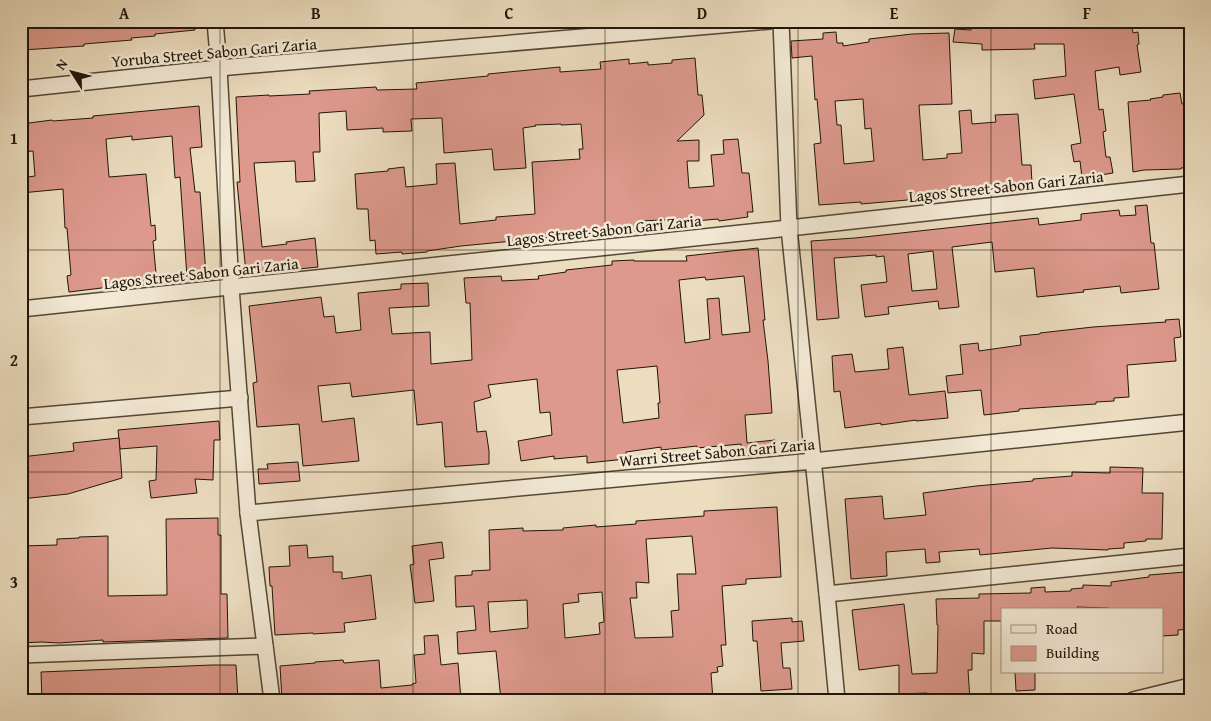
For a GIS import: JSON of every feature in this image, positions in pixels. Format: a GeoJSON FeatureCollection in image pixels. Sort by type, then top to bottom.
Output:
{"type":"FeatureCollection","features":[{"type":"Feature","properties":{"kind":"street"},"geometry":{"type":"LineString","coordinates":[[214,21],[219,68],[231,287],[248,513],[272,700]]}},
{"type":"Feature","properties":{"kind":"street","name":"Yoruba Street Sabon Gari Zaria"},"geometry":{"type":"LineString","coordinates":[[21,88],[219,68],[770,21]]}},
{"type":"Feature","properties":{"kind":"street"},"geometry":{"type":"LineString","coordinates":[[780,21],[788,228],[837,700]]}},
{"type":"Feature","properties":{"kind":"street","name":"Lagos Street Sabon Gari Zaria"},"geometry":{"type":"LineString","coordinates":[[21,309],[1190,184]]}},
{"type":"Feature","properties":{"kind":"street"},"geometry":{"type":"LineString","coordinates":[[21,418],[240,398]]}},
{"type":"Feature","properties":{"kind":"street","name":"Warri Street Sabon Gari Zaria"},"geometry":{"type":"LineString","coordinates":[[248,513],[813,461],[1190,422]]}},
{"type":"Feature","properties":{"kind":"street"},"geometry":{"type":"LineString","coordinates":[[827,594],[1190,556]]}},
{"type":"Feature","properties":{"kind":"street"},"geometry":{"type":"LineString","coordinates":[[21,655],[265,646]]}},
{"type":"Feature","properties":{"kind":"street"},"geometry":{"type":"LineString","coordinates":[[1133,700],[1190,686]]}},
{"type":"Feature","properties":{"kind":"building"},"geometry":{"type":"Polygon","coordinates":[[[21,21],[46,21],[46,24],[195,21],[195,30],[155,34],[155,36],[131,38],[132,40],[84,44],[84,46],[22,50],[21,21]]]}},
{"type":"Feature","properties":{"kind":"building"},"geometry":{"type":"Polygon","coordinates":[[[1131,21],[1133,33],[1138,32],[1139,44],[1137,45],[1141,72],[1120,75],[1119,67],[1095,71],[1099,110],[1103,109],[1106,131],[1103,132],[1106,157],[1110,157],[1113,173],[1082,178],[1080,161],[1074,162],[1071,145],[1081,143],[1074,94],[1035,99],[1033,80],[1066,76],[1064,44],[1034,44],[1035,49],[982,50],[982,44],[953,42],[955,29],[971,30],[971,24],[1131,21]]]}},
{"type":"Feature","properties":{"kind":"building"},"geometry":{"type":"Polygon","coordinates":[[[836,32],[837,43],[843,43],[843,46],[869,42],[869,39],[912,34],[949,33],[952,104],[919,105],[923,160],[947,158],[947,154],[962,153],[959,111],[971,110],[972,124],[996,122],[995,115],[1018,114],[1022,165],[1031,165],[1032,183],[1000,185],[1001,188],[978,190],[978,188],[943,190],[943,192],[923,194],[923,198],[919,199],[861,204],[861,202],[819,205],[814,144],[821,143],[817,99],[815,100],[812,56],[792,58],[791,41],[823,39],[823,33],[836,32]],[[863,99],[835,101],[837,125],[841,125],[844,164],[874,161],[871,128],[865,129],[863,99]]]}},
{"type":"Feature","properties":{"kind":"building"},"geometry":{"type":"Polygon","coordinates":[[[695,58],[698,95],[702,95],[704,115],[677,141],[699,140],[699,161],[687,161],[689,188],[714,186],[711,155],[724,154],[723,140],[738,139],[742,173],[749,173],[753,212],[747,212],[748,217],[719,221],[718,219],[683,222],[683,219],[641,221],[642,231],[555,236],[461,246],[427,252],[376,254],[375,240],[370,241],[368,209],[357,209],[355,174],[388,171],[388,169],[404,167],[406,187],[437,184],[436,164],[455,163],[460,224],[496,220],[496,217],[535,214],[532,162],[580,159],[579,149],[583,149],[581,124],[535,125],[523,128],[526,168],[494,170],[492,149],[444,153],[442,118],[411,119],[412,131],[383,132],[383,128],[347,130],[346,111],[319,113],[320,152],[313,152],[315,181],[296,182],[295,161],[254,163],[262,247],[315,238],[318,267],[246,273],[237,182],[240,182],[236,97],[310,94],[309,91],[376,87],[377,90],[417,89],[416,83],[488,76],[488,74],[560,67],[560,72],[601,69],[600,62],[629,59],[629,64],[648,62],[648,65],[672,63],[672,60],[695,58]]]}},
{"type":"Feature","properties":{"kind":"building"},"geometry":{"type":"Polygon","coordinates":[[[1180,93],[1182,104],[1190,103],[1190,167],[1133,172],[1128,102],[1151,100],[1163,97],[1163,95],[1180,93]]]}},
{"type":"Feature","properties":{"kind":"building"},"geometry":{"type":"Polygon","coordinates":[[[199,106],[202,147],[190,148],[195,192],[200,192],[206,275],[187,277],[180,177],[175,178],[172,136],[132,140],[132,136],[106,139],[109,177],[146,174],[151,226],[155,225],[156,240],[153,241],[157,284],[142,285],[142,283],[69,292],[67,276],[71,275],[67,228],[65,228],[63,189],[21,193],[21,178],[35,176],[33,151],[21,152],[21,124],[199,106]]]}},
{"type":"Feature","properties":{"kind":"building"},"geometry":{"type":"Polygon","coordinates":[[[1147,205],[1151,243],[1154,243],[1159,289],[1121,293],[1120,286],[1037,297],[1034,268],[995,272],[992,242],[952,247],[959,307],[939,309],[938,301],[888,307],[889,314],[865,317],[861,285],[887,282],[884,256],[834,258],[839,318],[817,320],[811,241],[1038,218],[1039,225],[1081,220],[1081,214],[1119,210],[1120,216],[1136,215],[1135,206],[1147,205]],[[933,251],[908,254],[912,291],[937,289],[933,251]]]}},
{"type":"Feature","properties":{"kind":"building"},"geometry":{"type":"Polygon","coordinates":[[[758,248],[772,413],[745,415],[747,443],[775,440],[777,453],[742,456],[741,444],[661,450],[661,447],[626,452],[626,459],[587,463],[587,456],[554,459],[554,456],[521,461],[518,441],[552,435],[550,412],[540,413],[537,379],[488,385],[491,397],[474,402],[477,432],[486,431],[489,464],[445,467],[442,422],[417,425],[414,390],[352,397],[350,383],[318,386],[322,422],[354,418],[359,461],[303,466],[299,424],[257,427],[253,383],[257,382],[249,306],[321,297],[324,317],[334,316],[336,333],[361,330],[358,293],[401,289],[401,284],[428,283],[429,306],[389,308],[392,334],[430,332],[431,364],[472,360],[470,303],[466,303],[464,278],[501,276],[502,281],[539,279],[538,276],[566,272],[566,270],[612,265],[612,261],[687,261],[686,256],[758,248]],[[744,276],[706,280],[705,277],[679,280],[685,343],[710,339],[707,299],[719,298],[722,335],[750,332],[744,276]],[[657,366],[617,370],[623,423],[659,418],[658,403],[660,403],[657,366]]]}},
{"type":"Feature","properties":{"kind":"building"},"geometry":{"type":"Polygon","coordinates":[[[1179,319],[1181,337],[1174,338],[1176,361],[1127,365],[1129,397],[1114,398],[1114,401],[1096,402],[1096,404],[1019,409],[1019,411],[984,415],[981,390],[948,393],[946,376],[963,374],[960,345],[978,343],[979,351],[1021,345],[1020,336],[1093,327],[1166,322],[1165,320],[1179,319]]]}},
{"type":"Feature","properties":{"kind":"building"},"geometry":{"type":"Polygon","coordinates":[[[903,347],[909,395],[945,391],[948,418],[845,428],[840,391],[834,392],[832,356],[852,354],[855,372],[889,369],[887,349],[903,347]]]}},
{"type":"Feature","properties":{"kind":"building"},"geometry":{"type":"Polygon","coordinates":[[[219,421],[220,440],[214,440],[213,480],[195,479],[197,493],[151,498],[149,481],[156,480],[157,446],[120,449],[118,430],[219,421]]]}},
{"type":"Feature","properties":{"kind":"building"},"geometry":{"type":"Polygon","coordinates":[[[119,438],[122,478],[68,494],[21,499],[21,457],[74,451],[73,443],[119,438]]]}},
{"type":"Feature","properties":{"kind":"building"},"geometry":{"type":"Polygon","coordinates":[[[298,462],[300,481],[259,484],[258,469],[268,469],[267,464],[298,462]]]}},
{"type":"Feature","properties":{"kind":"building"},"geometry":{"type":"Polygon","coordinates":[[[1110,467],[1143,468],[1142,493],[1163,493],[1162,539],[1146,539],[1146,541],[1124,543],[1124,548],[1108,550],[1052,548],[980,555],[979,549],[939,552],[940,562],[926,563],[925,549],[886,552],[887,576],[851,579],[845,499],[882,496],[884,519],[926,515],[923,493],[1072,476],[1072,472],[1110,473],[1110,467]]]}},
{"type":"Feature","properties":{"kind":"building"},"geometry":{"type":"Polygon","coordinates":[[[777,507],[781,577],[746,579],[746,584],[722,586],[726,645],[721,645],[723,666],[717,667],[718,672],[711,673],[713,700],[678,700],[678,698],[661,700],[501,700],[496,651],[458,654],[457,632],[476,630],[474,606],[456,607],[455,576],[472,575],[472,571],[490,570],[489,530],[523,528],[523,531],[563,530],[563,528],[596,525],[596,527],[636,524],[636,521],[704,516],[704,511],[777,507]],[[692,536],[646,539],[649,583],[636,582],[637,598],[630,598],[635,638],[673,637],[671,611],[679,610],[677,574],[696,574],[692,536]],[[602,592],[578,594],[579,602],[563,604],[565,638],[600,634],[599,623],[604,622],[602,592]],[[527,600],[488,602],[490,632],[528,628],[527,600]]]}},
{"type":"Feature","properties":{"kind":"building"},"geometry":{"type":"Polygon","coordinates":[[[218,518],[218,535],[221,535],[221,594],[227,594],[228,638],[21,643],[21,546],[57,545],[57,539],[108,536],[108,596],[167,595],[166,519],[218,518]]]}},
{"type":"Feature","properties":{"kind":"building"},"geometry":{"type":"Polygon","coordinates":[[[442,542],[444,558],[429,560],[434,601],[415,603],[410,565],[414,564],[412,546],[442,542]]]}},
{"type":"Feature","properties":{"kind":"building"},"geometry":{"type":"Polygon","coordinates":[[[307,545],[308,558],[333,556],[333,572],[342,572],[342,579],[371,575],[376,619],[344,623],[345,632],[275,635],[269,567],[290,566],[289,546],[307,545]]]}},
{"type":"Feature","properties":{"kind":"building"},"geometry":{"type":"Polygon","coordinates":[[[1185,572],[1190,629],[1178,630],[1178,635],[1164,636],[1164,608],[1001,608],[1001,621],[984,621],[984,654],[972,653],[972,670],[968,670],[970,700],[940,700],[940,696],[928,697],[927,693],[899,694],[899,665],[859,670],[852,610],[904,604],[912,674],[937,673],[938,625],[936,599],[979,598],[979,594],[1031,593],[1031,588],[1045,587],[1045,592],[1071,591],[1071,589],[1083,588],[1083,585],[1111,586],[1111,582],[1149,577],[1149,575],[1185,572]]]}},
{"type":"Feature","properties":{"kind":"building"},"geometry":{"type":"Polygon","coordinates":[[[792,618],[792,622],[802,621],[804,641],[781,643],[783,668],[790,668],[792,689],[761,691],[757,641],[753,641],[752,621],[792,618]]]}},
{"type":"Feature","properties":{"kind":"building"},"geometry":{"type":"Polygon","coordinates":[[[438,635],[441,665],[458,663],[461,700],[282,700],[280,666],[343,660],[344,663],[379,660],[381,688],[412,685],[416,683],[414,655],[425,654],[424,636],[438,635]]]}},
{"type":"Feature","properties":{"kind":"building"},"geometry":{"type":"Polygon","coordinates":[[[236,665],[238,700],[42,700],[41,672],[236,665]]]}},
{"type":"Feature","properties":{"kind":"building"},"geometry":{"type":"Polygon","coordinates":[[[1015,674],[1035,674],[1035,690],[1016,691],[1015,674]]]}}]}
